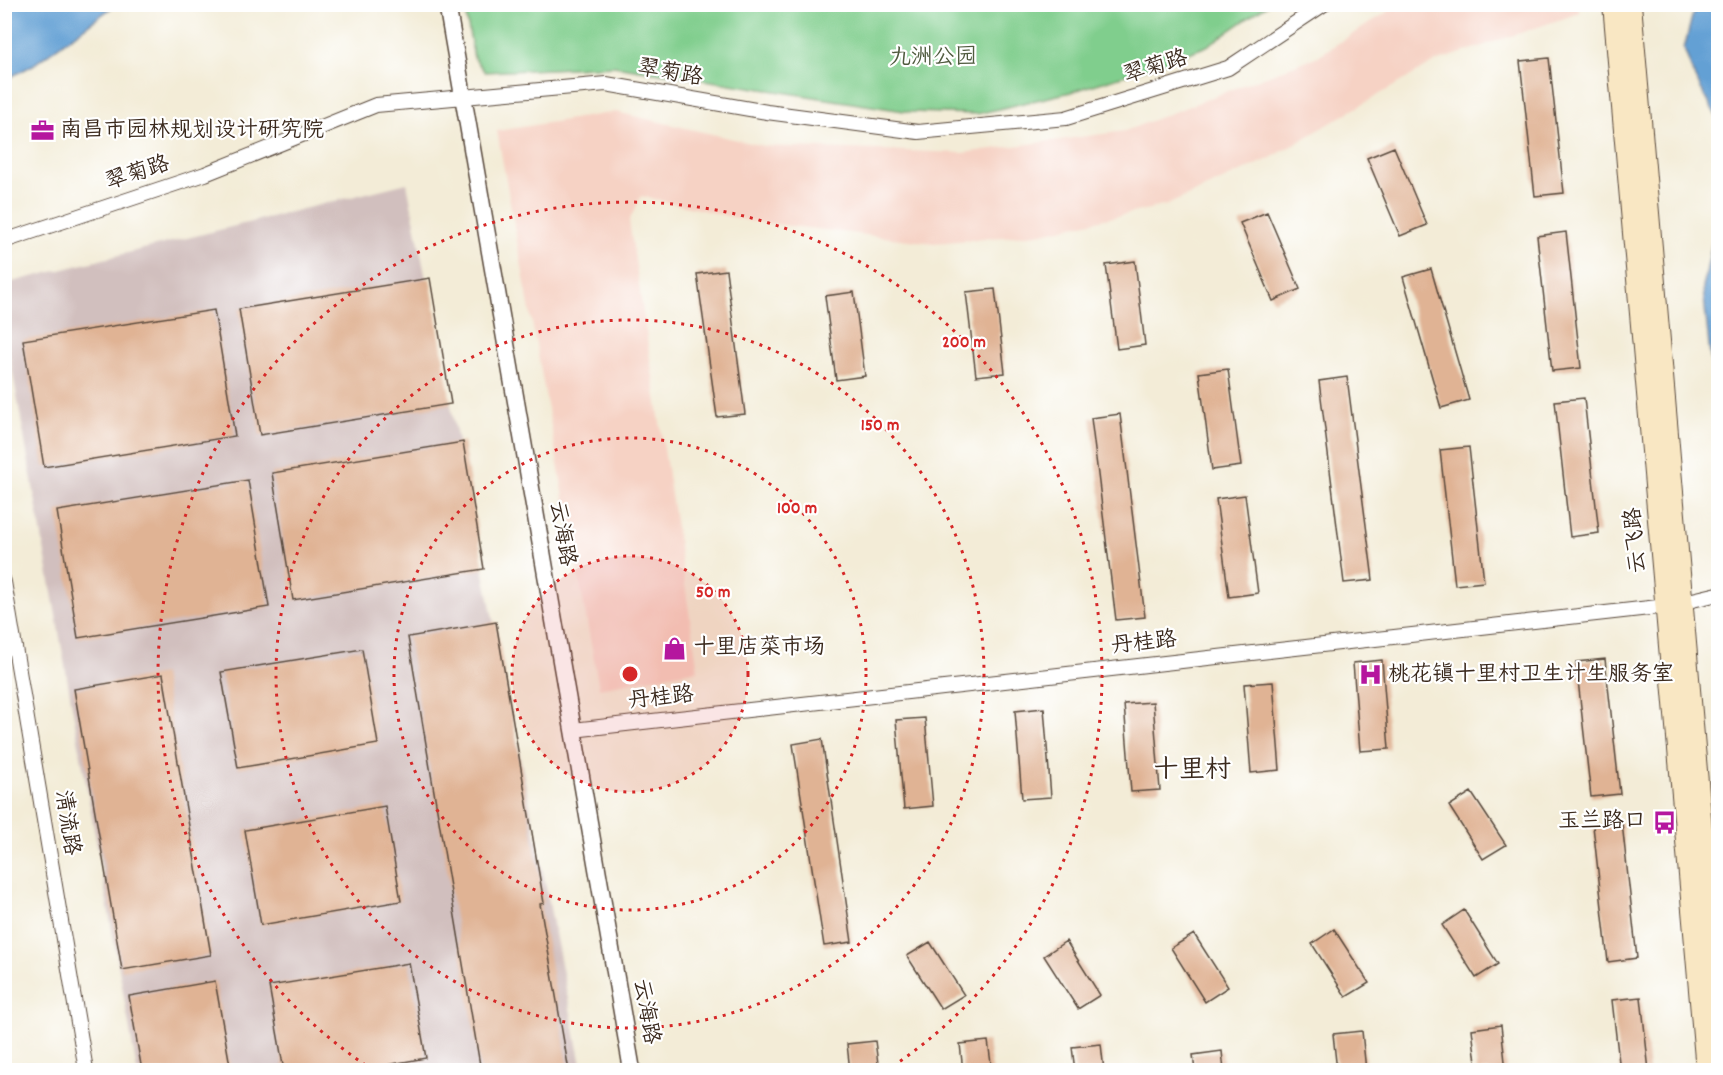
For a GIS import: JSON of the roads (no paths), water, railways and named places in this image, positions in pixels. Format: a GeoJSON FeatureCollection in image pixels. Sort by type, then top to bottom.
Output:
{"type":"FeatureCollection","features":[{"type":"Feature","properties":{"kind":"main road","name":"云飞路"},"geometry":{"type":"LineString","coordinates":[[1614,4],[1719,1015]]}},
{"type":"Feature","properties":{"kind":"main road","name":"云飞路"},"geometry":{"type":"LineString","coordinates":[[1630,4],[1675,604],[1706,1071]]}},
{"type":"Feature","properties":{"kind":"street","name":"云海路"},"geometry":{"type":"LineString","coordinates":[[447,4],[632,1071]]}},
{"type":"Feature","properties":{"kind":"street","name":"翠菊路"},"geometry":{"type":"LineString","coordinates":[[4,241],[205,174],[376,105],[606,84],[768,112],[918,132],[1066,118],[1228,68],[1324,4]]}},
{"type":"Feature","properties":{"kind":"street","name":"清流路"},"geometry":{"type":"LineString","coordinates":[[4,582],[86,1071]]}},
{"type":"Feature","properties":{"kind":"street","name":"丹桂路"},"geometry":{"type":"LineString","coordinates":[[573,730],[1675,604],[1719,594]]}},
{"type":"Feature","properties":{"kind":"water"},"geometry":{"type":"Polygon","coordinates":[[[5,4],[115,5],[33,65],[5,80],[5,4]]]}},
{"type":"Feature","properties":{"kind":"water"},"geometry":{"type":"Polygon","coordinates":[[[1695,5],[1718,5],[1718,119],[1695,78],[1684,49],[1695,5]]]}},
{"type":"Feature","properties":{"kind":"water"},"geometry":{"type":"Polygon","coordinates":[[[1718,213],[1718,410],[1703,288],[1718,213]]]}},
{"type":"Feature","properties":{"kind":"place","name":"南昌市园林规划设计研究院"},"geometry":{"type":"Point","coordinates":[42,131]}},
{"type":"Feature","properties":{"kind":"place","name":"十里店菜市场"},"geometry":{"type":"Point","coordinates":[675,648]}},
{"type":"Feature","properties":{"kind":"place","name":"桃花镇十里村卫生计生服务室"},"geometry":{"type":"Point","coordinates":[1370,675]}},
{"type":"Feature","properties":{"kind":"place","name":"玉兰路口"},"geometry":{"type":"Point","coordinates":[1664,822]}},
{"type":"Feature","properties":{"kind":"district","name":"十里村"},"geometry":{"type":"Point","coordinates":[1192,771]}},
{"type":"Feature","properties":{"kind":"park label","name":"九洲公园"},"geometry":{"type":"Point","coordinates":[933,58]}}]}
